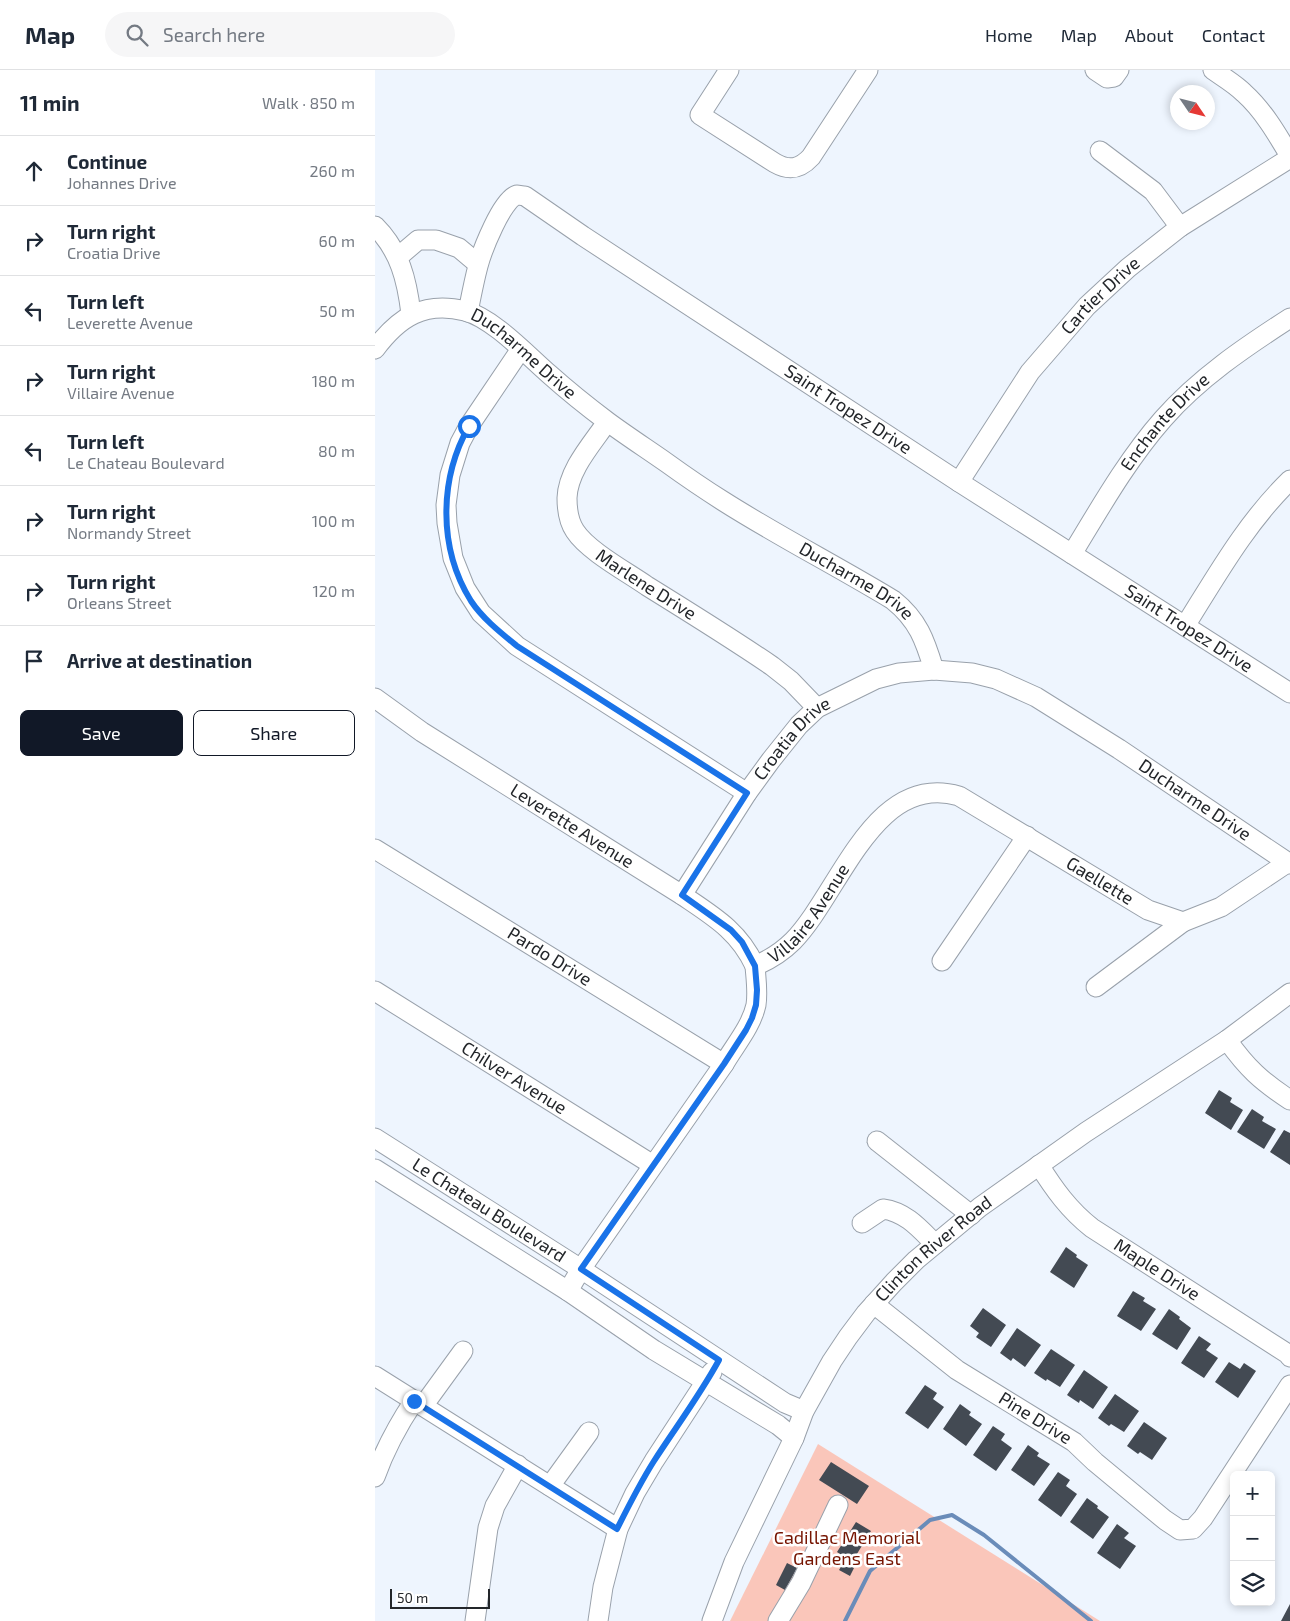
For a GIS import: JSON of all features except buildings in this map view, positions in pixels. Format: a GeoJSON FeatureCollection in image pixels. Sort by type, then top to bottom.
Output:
{"type":"FeatureCollection","features":[{"type":"Feature","properties":{"kind":"street"},"geometry":{"type":"LineString","coordinates":[[729,70],[700,115],[781,167],[795,169],[807,162],[811,157],[868,70]]}},
{"type":"Feature","properties":{"kind":"street"},"geometry":{"type":"LineString","coordinates":[[1095,70],[1107,78],[1114,77],[1119,70]]}},
{"type":"Feature","properties":{"kind":"street"},"geometry":{"type":"LineString","coordinates":[[1213,70],[1243,92],[1254,103],[1277,133],[1290,157]]}},
{"type":"Feature","properties":{"kind":"street"},"geometry":{"type":"LineString","coordinates":[[1100,151],[1153,191],[1180,227]]}},
{"type":"Feature","properties":{"kind":"street","name":"Cartier Drive"},"geometry":{"type":"LineString","coordinates":[[959,482],[1030,372],[1087,306],[1128,268],[1180,227],[1290,157]]}},
{"type":"Feature","properties":{"kind":"street","name":"Saint Tropez Drive"},"geometry":{"type":"LineString","coordinates":[[468,312],[478,264],[495,222],[512,198],[518,195],[525,196],[959,482],[1290,693]]}},
{"type":"Feature","properties":{"kind":"street"},"geometry":{"type":"LineString","coordinates":[[375,226],[390,243],[401,264],[408,288],[411,314],[387,333],[375,349]]}},
{"type":"Feature","properties":{"kind":"street"},"geometry":{"type":"LineString","coordinates":[[398,258],[418,240],[436,240],[459,248],[478,264]]}},
{"type":"Feature","properties":{"kind":"street","name":"Ducharme Drive"},"geometry":{"type":"LineString","coordinates":[[411,314],[440,308],[454,309],[468,312],[501,332],[607,422],[722,501],[893,600],[904,609],[917,625],[927,647],[934,670],[972,673],[996,679],[1036,697],[1119,749],[1289,866]]}},
{"type":"Feature","properties":{"kind":"street","name":"Enchante Drive"},"geometry":{"type":"LineString","coordinates":[[1072,554],[1113,486],[1163,418],[1210,374],[1240,350],[1290,318]]}},
{"type":"Feature","properties":{"kind":"street"},"geometry":{"type":"LineString","coordinates":[[521,349],[469,426],[460,443],[450,475],[446,505],[447,523],[453,558],[465,588],[481,613],[517,646],[747,793]]}},
{"type":"Feature","properties":{"kind":"street","name":"Marlene Drive"},"geometry":{"type":"LineString","coordinates":[[607,422],[576,468],[572,478],[567,497],[568,512],[574,530],[587,544],[623,570],[772,666],[791,681],[817,708]]}},
{"type":"Feature","properties":{"kind":"street"},"geometry":{"type":"LineString","coordinates":[[1185,626],[1235,544],[1260,512],[1290,480]]}},
{"type":"Feature","properties":{"kind":"street","name":"Croatia Drive"},"geometry":{"type":"LineString","coordinates":[[682,895],[747,793],[799,725],[817,708],[876,679],[899,673],[934,670]]}},
{"type":"Feature","properties":{"kind":"street","name":"Leverette Avenue"},"geometry":{"type":"LineString","coordinates":[[375,698],[422,732],[682,895],[731,930],[742,942],[755,966]]}},
{"type":"Feature","properties":{"kind":"street","name":"Gaellette"},"geometry":{"type":"LineString","coordinates":[[912,797],[936,792],[959,796],[1149,910],[1183,922]]}},
{"type":"Feature","properties":{"kind":"street","name":"Villaire Avenue"},"geometry":{"type":"LineString","coordinates":[[568,1291],[581,1269],[746,1030],[756,1005],[755,966],[769,960],[794,940],[810,920],[866,835],[896,805],[912,797]]}},
{"type":"Feature","properties":{"kind":"street"},"geometry":{"type":"LineString","coordinates":[[942,961],[1027,836]]}},
{"type":"Feature","properties":{"kind":"street","name":"Pardo Drive"},"geometry":{"type":"LineString","coordinates":[[375,849],[724,1064]]}},
{"type":"Feature","properties":{"kind":"street"},"geometry":{"type":"LineString","coordinates":[[1096,987],[1183,922],[1221,907],[1289,866]]}},
{"type":"Feature","properties":{"kind":"street","name":"Chilver Avenue"},"geometry":{"type":"LineString","coordinates":[[375,991],[653,1165]]}},
{"type":"Feature","properties":{"kind":"street","name":"Clinton River Road"},"geometry":{"type":"LineString","coordinates":[[712,1621],[734,1562],[794,1438],[804,1411],[832,1361],[874,1304],[916,1260],[971,1214],[1086,1132],[1227,1040],[1290,994]]}},
{"type":"Feature","properties":{"kind":"street"},"geometry":{"type":"LineString","coordinates":[[1227,1040],[1242,1061],[1261,1080],[1290,1100]]}},
{"type":"Feature","properties":{"kind":"street","name":"Le Chateau Boulevard"},"geometry":{"type":"LineString","coordinates":[[375,1138],[581,1269],[785,1403],[804,1411]]}},
{"type":"Feature","properties":{"kind":"street"},"geometry":{"type":"LineString","coordinates":[[877,1140],[971,1214]]}},
{"type":"Feature","properties":{"kind":"street","name":"Maple Drive"},"geometry":{"type":"LineString","coordinates":[[1039,1165],[1054,1189],[1075,1215],[1091,1228],[1290,1357]]}},
{"type":"Feature","properties":{"kind":"street","name":"Le Chateau Boulevard"},"geometry":{"type":"LineString","coordinates":[[375,1169],[568,1291],[707,1383],[778,1425],[794,1438]]}},
{"type":"Feature","properties":{"kind":"street"},"geometry":{"type":"LineString","coordinates":[[862,1223],[883,1209],[894,1210],[909,1219],[935,1244]]}},
{"type":"Feature","properties":{"kind":"street","name":"Pine Drive"},"geometry":{"type":"LineString","coordinates":[[874,1304],[957,1370],[1074,1442],[1095,1462],[1165,1520],[1180,1530],[1193,1528],[1203,1518],[1290,1385]]}},
{"type":"Feature","properties":{"kind":"street"},"geometry":{"type":"LineString","coordinates":[[375,1477],[383,1454],[395,1432],[463,1350]]}},
{"type":"Feature","properties":{"kind":"street"},"geometry":{"type":"LineString","coordinates":[[598,1621],[603,1587],[617,1529],[654,1461],[707,1383],[719,1360]]}},
{"type":"Feature","properties":{"kind":"street"},"geometry":{"type":"LineString","coordinates":[[375,1376],[617,1529]]}},
{"type":"Feature","properties":{"kind":"street"},"geometry":{"type":"LineString","coordinates":[[550,1486],[589,1432]]}},
{"type":"Feature","properties":{"kind":"street"},"geometry":{"type":"LineString","coordinates":[[475,1621],[488,1528],[495,1506],[518,1465]]}},
{"type":"Feature","properties":{"kind":"street"},"geometry":{"type":"LineString","coordinates":[[778,1621],[801,1583],[838,1505]]}},
{"type":"Feature","properties":{"kind":"green space","name":"Cadillac Memorial Gardens East"},"geometry":{"type":"Polygon","coordinates":[[[818,1444],[1100,1621],[730,1621],[818,1444]]]}},
{"type":"Feature","properties":{"kind":"waterway"},"geometry":{"type":"LineString","coordinates":[[845,1621],[870,1571],[930,1520],[952,1515],[984,1535],[1091,1621]]}},
{"type":"Feature","properties":{"kind":"route"},"geometry":{"type":"LineString","coordinates":[[414,1401],[617,1529],[654,1461],[707,1383],[719,1360],[581,1269],[746,1030],[756,1005],[757,990],[755,966],[742,942],[731,930],[682,895],[747,793],[517,646],[502,634],[471,601],[453,558],[449,543],[446,505],[454,459],[469,426]]}}]}
